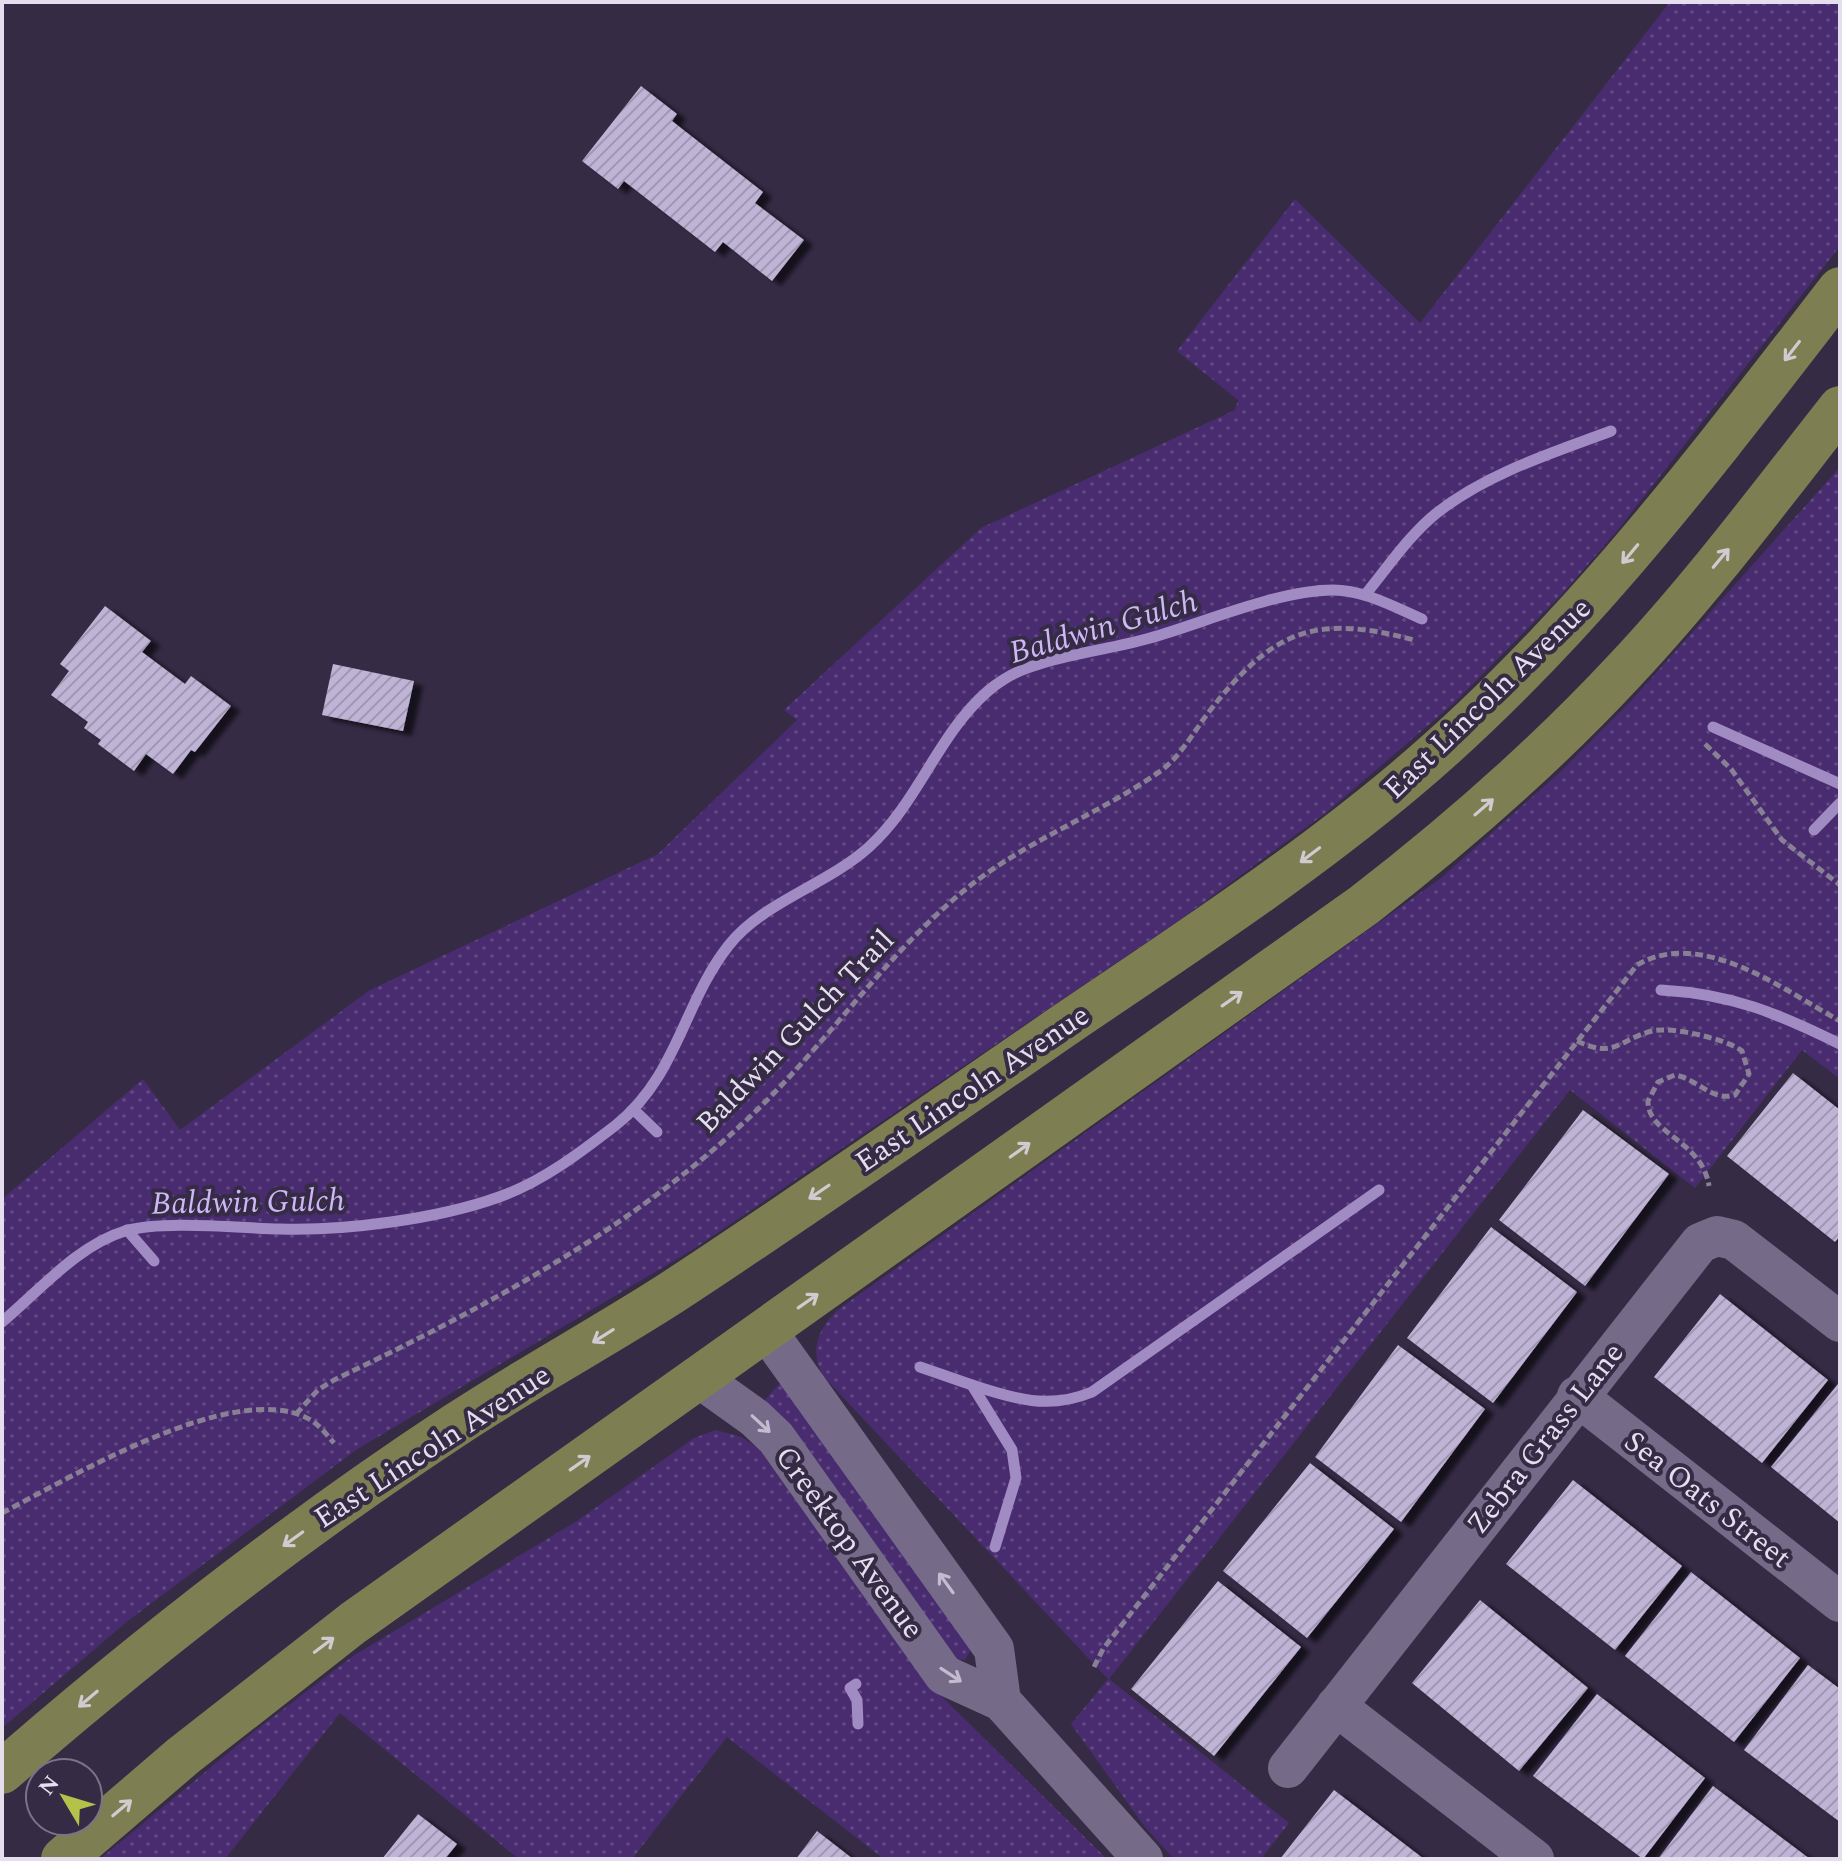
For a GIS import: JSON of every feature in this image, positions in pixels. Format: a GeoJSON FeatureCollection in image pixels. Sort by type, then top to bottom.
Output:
{"type":"FeatureCollection","features":[{"type":"Feature","properties":{"kind":"main road","name":"East Lincoln Avenue"},"geometry":{"type":"LineString","coordinates":[[2,1772],[157,1641],[354,1495],[464,1419],[677,1289],[1231,913],[1372,807],[1482,711],[1588,604],[1666,511],[1840,289]]}},
{"type":"Feature","properties":{"kind":"main road"},"geometry":{"type":"LineString","coordinates":[[63,1859],[183,1756],[320,1648],[1364,905],[1451,835],[1549,748],[1626,670],[1740,536],[1840,408]]}},
{"type":"Feature","properties":{"kind":"street","name":"Zebra Grass Lane"},"geometry":{"type":"LineString","coordinates":[[1288,1768],[1683,1262],[1709,1238],[1734,1240],[1840,1322]]}},
{"type":"Feature","properties":{"kind":"street","name":"Creektop Avenue"},"geometry":{"type":"LineString","coordinates":[[766,1330],[994,1649],[1001,1701]]}},
{"type":"Feature","properties":{"kind":"street","name":"Creektop Avenue"},"geometry":{"type":"LineString","coordinates":[[699,1378],[755,1418],[776,1438],[944,1675],[1001,1701],[1143,1859]]}},
{"type":"Feature","properties":{"kind":"street","name":"Sea Oats Street"},"geometry":{"type":"LineString","coordinates":[[1577,1396],[1840,1602]]}},
{"type":"Feature","properties":{"kind":"street"},"geometry":{"type":"LineString","coordinates":[[1336,1706],[1534,1859]]}},
{"type":"Feature","properties":{"kind":"path","name":"Baldwin Gulch Trail"},"geometry":{"type":"LineString","coordinates":[[296,1414],[318,1390],[334,1380],[461,1318],[539,1275],[669,1183],[755,1112],[901,952],[954,900],[997,867],[1162,770],[1177,756],[1230,686],[1265,653],[1298,634],[1337,626],[1414,640]]}},
{"type":"Feature","properties":{"kind":"path"},"geometry":{"type":"LineString","coordinates":[[1705,744],[1731,769],[1782,840],[1840,885]]}},
{"type":"Feature","properties":{"kind":"path"},"geometry":{"type":"LineString","coordinates":[[1094,1667],[1109,1641],[1637,965],[1652,956],[1672,953],[1700,956],[1758,974],[1840,1021]]}},
{"type":"Feature","properties":{"kind":"path"},"geometry":{"type":"LineString","coordinates":[[1577,1041],[1606,1050],[1651,1031],[1668,1030],[1721,1041],[1742,1051],[1749,1074],[1735,1095],[1717,1096],[1691,1080],[1675,1075],[1658,1082],[1648,1101],[1655,1121],[1703,1163],[1709,1186]]}},
{"type":"Feature","properties":{"kind":"path"},"geometry":{"type":"LineString","coordinates":[[2,1513],[107,1459],[206,1418],[253,1411],[296,1414],[315,1423],[334,1443]]}},
{"type":"Feature","properties":{"kind":"shaded area"},"geometry":{"type":"Polygon","coordinates":[[[1670,2],[1840,2],[1840,246],[1617,531],[1563,593],[1454,703],[1327,812],[1181,919],[692,1250],[356,1450],[129,1620],[2,1728],[2,1199],[143,1079],[180,1130],[370,990],[658,854],[797,720],[784,710],[981,528],[1235,410],[1238,400],[1177,351],[1295,199],[1420,323],[1670,2]]]}},
{"type":"Feature","properties":{"kind":"shaded area"},"geometry":{"type":"Polygon","coordinates":[[[1840,467],[1840,1079],[1802,1050],[1695,1188],[1570,1090],[1109,1679],[1289,1823],[1261,1859],[1174,1859],[1145,1827],[1071,1724],[1108,1679],[823,1376],[816,1348],[821,1332],[839,1309],[1441,878],[1558,774],[1631,701],[1840,467]]]}},
{"type":"Feature","properties":{"kind":"shaded area"},"geometry":{"type":"Polygon","coordinates":[[[779,1384],[785,1384],[971,1649],[965,1660],[958,1660],[764,1401],[779,1384]]]}},
{"type":"Feature","properties":{"kind":"shaded area"},"geometry":{"type":"Polygon","coordinates":[[[716,1430],[741,1437],[758,1448],[932,1687],[1107,1859],[884,1859],[727,1737],[632,1859],[519,1859],[340,1713],[225,1859],[100,1859],[256,1730],[353,1656],[577,1521],[694,1438],[716,1430]]]}},
{"type":"Feature","properties":{"kind":"building"},"geometry":{"type":"Polygon","coordinates":[[[641,86],[677,114],[672,121],[763,192],[755,203],[804,240],[772,281],[723,242],[715,252],[624,181],[618,189],[582,161],[641,86]]]}},
{"type":"Feature","properties":{"kind":"building"},"geometry":{"type":"Polygon","coordinates":[[[105,606],[151,641],[142,652],[185,684],[191,676],[231,706],[195,752],[191,750],[173,774],[146,754],[134,771],[98,744],[101,740],[84,728],[88,722],[51,695],[69,671],[60,664],[105,606]]]}},
{"type":"Feature","properties":{"kind":"building"},"geometry":{"type":"Polygon","coordinates":[[[333,664],[414,681],[403,731],[322,715],[333,664]]]}},
{"type":"Feature","properties":{"kind":"building"},"geometry":{"type":"Polygon","coordinates":[[[1793,1073],[1840,1110],[1840,1236],[1835,1242],[1727,1156],[1793,1073]]]}},
{"type":"Feature","properties":{"kind":"building"},"geometry":{"type":"Polygon","coordinates":[[[1583,1110],[1669,1174],[1585,1286],[1499,1220],[1583,1110]]]}},
{"type":"Feature","properties":{"kind":"building"},"geometry":{"type":"Polygon","coordinates":[[[1491,1227],[1577,1292],[1493,1403],[1407,1338],[1491,1227]]]}},
{"type":"Feature","properties":{"kind":"building"},"geometry":{"type":"Polygon","coordinates":[[[1720,1294],[1828,1380],[1762,1463],[1654,1377],[1720,1294]]]}},
{"type":"Feature","properties":{"kind":"building"},"geometry":{"type":"Polygon","coordinates":[[[1398,1345],[1485,1409],[1401,1522],[1315,1457],[1398,1345]]]}},
{"type":"Feature","properties":{"kind":"building"},"geometry":{"type":"Polygon","coordinates":[[[1838,1384],[1840,1386],[1840,1523],[1771,1467],[1838,1384]]]}},
{"type":"Feature","properties":{"kind":"building"},"geometry":{"type":"Polygon","coordinates":[[[1310,1463],[1394,1529],[1307,1638],[1223,1571],[1310,1463]]]}},
{"type":"Feature","properties":{"kind":"building"},"geometry":{"type":"Polygon","coordinates":[[[1573,1480],[1682,1566],[1615,1650],[1506,1564],[1573,1480]]]}},
{"type":"Feature","properties":{"kind":"building"},"geometry":{"type":"Polygon","coordinates":[[[1691,1572],[1800,1658],[1734,1742],[1625,1656],[1691,1572]]]}},
{"type":"Feature","properties":{"kind":"building"},"geometry":{"type":"Polygon","coordinates":[[[1218,1581],[1301,1647],[1214,1756],[1131,1689],[1218,1581]]]}},
{"type":"Feature","properties":{"kind":"building"},"geometry":{"type":"Polygon","coordinates":[[[1480,1600],[1588,1688],[1519,1771],[1412,1683],[1480,1600]]]}},
{"type":"Feature","properties":{"kind":"building"},"geometry":{"type":"Polygon","coordinates":[[[1808,1665],[1840,1689],[1840,1822],[1744,1750],[1808,1665]]]}},
{"type":"Feature","properties":{"kind":"building"},"geometry":{"type":"Polygon","coordinates":[[[1597,1694],[1705,1778],[1643,1859],[1533,1776],[1597,1694]]]}},
{"type":"Feature","properties":{"kind":"building"},"geometry":{"type":"Polygon","coordinates":[[[1713,1786],[1810,1859],[1658,1859],[1713,1786]]]}},
{"type":"Feature","properties":{"kind":"building"},"geometry":{"type":"Polygon","coordinates":[[[1334,1790],[1424,1859],[1280,1859],[1334,1790]]]}},
{"type":"Feature","properties":{"kind":"building"},"geometry":{"type":"Polygon","coordinates":[[[418,1814],[457,1844],[445,1859],[382,1859],[418,1814]]]}},
{"type":"Feature","properties":{"kind":"building"},"geometry":{"type":"Polygon","coordinates":[[[817,1831],[853,1859],[796,1859],[817,1831]]]}},
{"type":"Feature","properties":{"kind":"waterway"},"geometry":{"type":"LineString","coordinates":[[1365,595],[1418,530],[1457,498],[1521,465],[1611,431]]}},
{"type":"Feature","properties":{"kind":"waterway","name":"Baldwin Gulch"},"geometry":{"type":"LineString","coordinates":[[2,1322],[75,1258],[125,1231],[179,1225],[306,1229],[391,1222],[475,1205],[515,1191],[560,1166],[616,1125],[637,1105],[667,1061],[713,967],[729,945],[759,917],[869,847],[901,810],[955,727],[993,687],[1015,673],[1062,658],[1150,638],[1265,601],[1312,591],[1356,593],[1422,619]]}},
{"type":"Feature","properties":{"kind":"waterway","name":"Baldwin Gulch"},"geometry":{"type":"LineString","coordinates":[[1713,727],[1840,784]]}},
{"type":"Feature","properties":{"kind":"waterway"},"geometry":{"type":"LineString","coordinates":[[1814,830],[1840,803]]}},
{"type":"Feature","properties":{"kind":"waterway"},"geometry":{"type":"LineString","coordinates":[[1661,990],[1710,996],[1754,1007],[1840,1044]]}},
{"type":"Feature","properties":{"kind":"waterway"},"geometry":{"type":"LineString","coordinates":[[634,1110],[657,1132]]}},
{"type":"Feature","properties":{"kind":"waterway"},"geometry":{"type":"LineString","coordinates":[[972,1385],[1002,1395],[1046,1401],[1092,1392],[1379,1190]]}},
{"type":"Feature","properties":{"kind":"waterway"},"geometry":{"type":"LineString","coordinates":[[127,1230],[154,1261]]}},
{"type":"Feature","properties":{"kind":"waterway"},"geometry":{"type":"LineString","coordinates":[[920,1367],[972,1385],[1012,1450],[1016,1478],[995,1547]]}},
{"type":"Feature","properties":{"kind":"waterway"},"geometry":{"type":"LineString","coordinates":[[856,1684],[850,1688],[857,1700],[858,1724]]}}]}
